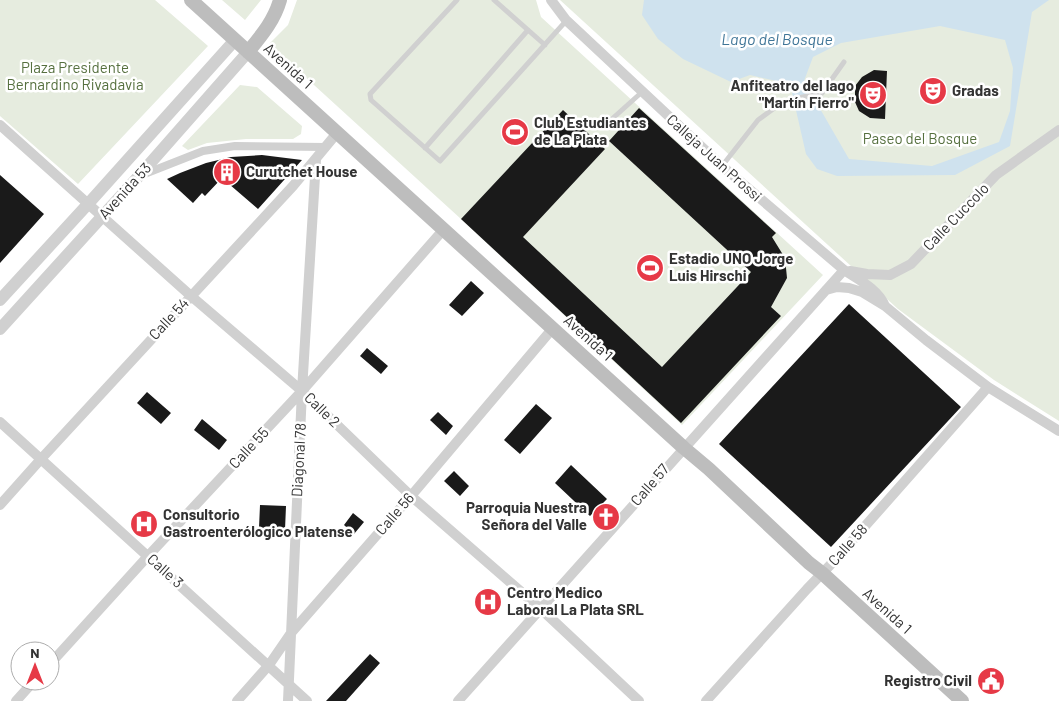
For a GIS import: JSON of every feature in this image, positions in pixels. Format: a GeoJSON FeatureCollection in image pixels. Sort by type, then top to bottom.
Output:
{"type":"FeatureCollection","features":[{"type":"Feature","properties":{"kind":"main road","name":"Avenida 1"},"geometry":{"type":"LineString","coordinates":[[190,0],[709,469],[809,563],[962,701]]}},
{"type":"Feature","properties":{"kind":"main road"},"geometry":{"type":"LineString","coordinates":[[248,52],[266,31],[277,11],[280,0]]}},
{"type":"Feature","properties":{"kind":"street","name":"Calleja Juan Prossi"},"geometry":{"type":"LineString","coordinates":[[551,0],[566,20],[722,166],[844,270],[876,292],[886,306]]}},
{"type":"Feature","properties":{"kind":"street","name":"Avenida 53"},"geometry":{"type":"LineString","coordinates":[[0,300],[235,40]]}},
{"type":"Feature","properties":{"kind":"street","name":"Avenida 53"},"geometry":{"type":"LineString","coordinates":[[0,329],[248,52]]}},
{"type":"Feature","properties":{"kind":"street","name":"Calle 2"},"geometry":{"type":"LineString","coordinates":[[0,125],[191,296],[302,392],[411,496],[541,609],[638,701]]}},
{"type":"Feature","properties":{"kind":"street","name":"Calle Cuccolo"},"geometry":{"type":"LineString","coordinates":[[844,270],[866,274],[890,275],[911,264],[996,175],[1059,130]]}},
{"type":"Feature","properties":{"kind":"street","name":"Calle 54"},"geometry":{"type":"LineString","coordinates":[[0,505],[293,186],[337,133]]}},
{"type":"Feature","properties":{"kind":"street"},"geometry":{"type":"LineString","coordinates":[[138,177],[203,151],[234,146],[326,147]]}},
{"type":"Feature","properties":{"kind":"street","name":"Diagonal 78"},"geometry":{"type":"LineString","coordinates":[[288,701],[302,392],[316,160]]}},
{"type":"Feature","properties":{"kind":"street","name":"Calle 55"},"geometry":{"type":"LineString","coordinates":[[60,653],[302,392],[444,229]]}},
{"type":"Feature","properties":{"kind":"street","name":"Calle 57"},"geometry":{"type":"LineString","coordinates":[[458,701],[844,270]]}},
{"type":"Feature","properties":{"kind":"street","name":"Calleja Juan Prossi"},"geometry":{"type":"LineString","coordinates":[[825,290],[837,287],[849,288],[862,292],[886,306],[926,340],[988,387],[1059,430]]}},
{"type":"Feature","properties":{"kind":"street","name":"Calle 56"},"geometry":{"type":"LineString","coordinates":[[237,701],[269,666],[291,633],[411,496],[553,328]]}},
{"type":"Feature","properties":{"kind":"street","name":"Calle 58"},"geometry":{"type":"LineString","coordinates":[[706,701],[836,559],[988,387]]}},
{"type":"Feature","properties":{"kind":"street","name":"Calle 3"},"geometry":{"type":"LineString","coordinates":[[0,422],[307,701]]}},
{"type":"Feature","properties":{"kind":"street"},"geometry":{"type":"LineString","coordinates":[[16,701],[25,691]]}},
{"type":"Feature","properties":{"kind":"lane"},"geometry":{"type":"LineString","coordinates":[[457,0],[370,94],[371,100],[440,161],[566,20]]}},
{"type":"Feature","properties":{"kind":"lane"},"geometry":{"type":"LineString","coordinates":[[494,0],[545,45]]}},
{"type":"Feature","properties":{"kind":"lane"},"geometry":{"type":"LineString","coordinates":[[425,148],[528,30]]}},
{"type":"Feature","properties":{"kind":"lane"},"geometry":{"type":"LineString","coordinates":[[722,166],[758,120],[784,101],[822,93],[844,62]]}},
{"type":"Feature","properties":{"kind":"lane"},"geometry":{"type":"LineString","coordinates":[[603,127],[642,92]]}},
{"type":"Feature","properties":{"kind":"green space","name":"Plaza Presidente Bernardino Rivadavia"},"geometry":{"type":"Polygon","coordinates":[[[0,0],[155,0],[208,46],[78,184],[0,116],[0,0]]]}},
{"type":"Feature","properties":{"kind":"green space"},"geometry":{"type":"Polygon","coordinates":[[[222,0],[261,0],[245,20],[222,0]]]}},
{"type":"Feature","properties":{"kind":"green space","name":"Club Estudiantes de La Plata"},"geometry":{"type":"Polygon","coordinates":[[[297,0],[536,0],[541,17],[823,275],[682,425],[461,219],[269,44],[288,25],[297,0]]]}},
{"type":"Feature","properties":{"kind":"green space","name":"Paseo del Bosque"},"geometry":{"type":"Polygon","coordinates":[[[560,0],[1059,0],[1059,421],[994,380],[898,309],[560,0]]]}},
{"type":"Feature","properties":{"kind":"green space"},"geometry":{"type":"Polygon","coordinates":[[[240,85],[257,87],[302,126],[301,134],[293,139],[246,139],[207,143],[188,150],[182,146],[240,85]]]}},
{"type":"Feature","properties":{"kind":"water","name":"Lago del Bosque"},"geometry":{"type":"Polygon","coordinates":[[[644,0],[1049,0],[1032,12],[1010,146],[955,175],[837,176],[817,169],[806,154],[790,84],[750,75],[731,82],[683,59],[658,39],[642,15],[644,0]],[[940,26],[841,43],[813,57],[804,81],[849,159],[932,166],[999,142],[1010,111],[1013,68],[1005,40],[940,26]]]}},
{"type":"Feature","properties":{"kind":"building"},"geometry":{"type":"Polygon","coordinates":[[[874,70],[887,71],[885,119],[870,118],[859,111],[855,102],[855,86],[862,77],[874,70]]]}},
{"type":"Feature","properties":{"kind":"building"},"geometry":{"type":"Polygon","coordinates":[[[639,108],[776,233],[772,237],[785,258],[787,278],[771,307],[781,316],[681,423],[461,219],[563,110],[605,149],[523,237],[662,367],[751,272],[609,141],[639,108]]]}},
{"type":"Feature","properties":{"kind":"building"},"geometry":{"type":"Polygon","coordinates":[[[262,155],[302,160],[258,209],[222,178],[205,196],[202,193],[193,203],[167,179],[206,163],[231,157],[262,155]]]}},
{"type":"Feature","properties":{"kind":"building"},"geometry":{"type":"Polygon","coordinates":[[[0,175],[44,214],[0,263],[0,175]]]}},
{"type":"Feature","properties":{"kind":"building"},"geometry":{"type":"Polygon","coordinates":[[[471,281],[484,293],[462,316],[449,305],[471,281]]]}},
{"type":"Feature","properties":{"kind":"building"},"geometry":{"type":"Polygon","coordinates":[[[849,304],[961,407],[831,547],[719,444],[849,304]]]}},
{"type":"Feature","properties":{"kind":"building"},"geometry":{"type":"Polygon","coordinates":[[[367,348],[388,366],[381,374],[360,356],[367,348]]]}},
{"type":"Feature","properties":{"kind":"building"},"geometry":{"type":"Polygon","coordinates":[[[147,392],[171,413],[161,424],[137,403],[147,392]]]}},
{"type":"Feature","properties":{"kind":"building"},"geometry":{"type":"Polygon","coordinates":[[[536,404],[552,418],[520,454],[504,440],[536,404]]]}},
{"type":"Feature","properties":{"kind":"building"},"geometry":{"type":"Polygon","coordinates":[[[438,412],[453,426],[446,435],[430,420],[438,412]]]}},
{"type":"Feature","properties":{"kind":"building"},"geometry":{"type":"Polygon","coordinates":[[[202,419],[227,440],[219,450],[194,430],[202,419]]]}},
{"type":"Feature","properties":{"kind":"building"},"geometry":{"type":"Polygon","coordinates":[[[571,465],[607,499],[590,516],[555,483],[571,465]]]}},
{"type":"Feature","properties":{"kind":"building"},"geometry":{"type":"Polygon","coordinates":[[[454,471],[469,486],[460,496],[444,481],[454,471]]]}},
{"type":"Feature","properties":{"kind":"building"},"geometry":{"type":"Polygon","coordinates":[[[260,505],[286,506],[285,530],[259,528],[260,505]]]}},
{"type":"Feature","properties":{"kind":"building"},"geometry":{"type":"Polygon","coordinates":[[[353,513],[364,522],[354,534],[344,525],[353,513]]]}},
{"type":"Feature","properties":{"kind":"building"},"geometry":{"type":"Polygon","coordinates":[[[370,654],[380,663],[346,701],[326,701],[370,654]]]}},
{"type":"Feature","properties":{"kind":"place","name":"Gradas"},"geometry":{"type":"Point","coordinates":[933,91]}},
{"type":"Feature","properties":{"kind":"place","name":"Anfiteatro del lago \"Martín Fierro\""},"geometry":{"type":"Point","coordinates":[873,95]}},
{"type":"Feature","properties":{"kind":"place","name":"Club Estudiantes de La Plata"},"geometry":{"type":"Point","coordinates":[515,132]}},
{"type":"Feature","properties":{"kind":"place","name":"Curutchet House"},"geometry":{"type":"Point","coordinates":[227,172]}},
{"type":"Feature","properties":{"kind":"place","name":"Estadio UNO Jorge Luis Hirschi"},"geometry":{"type":"Point","coordinates":[650,268]}},
{"type":"Feature","properties":{"kind":"place","name":"Parroquia Nuestra Señora del Valle"},"geometry":{"type":"Point","coordinates":[606,517]}},
{"type":"Feature","properties":{"kind":"place","name":"Consultorio Gastroenterólogico Platense"},"geometry":{"type":"Point","coordinates":[144,524]}},
{"type":"Feature","properties":{"kind":"place","name":"Centro Medico Laboral La Plata SRL"},"geometry":{"type":"Point","coordinates":[488,602]}},
{"type":"Feature","properties":{"kind":"place","name":"Registro Civil"},"geometry":{"type":"Point","coordinates":[991,681]}}]}
